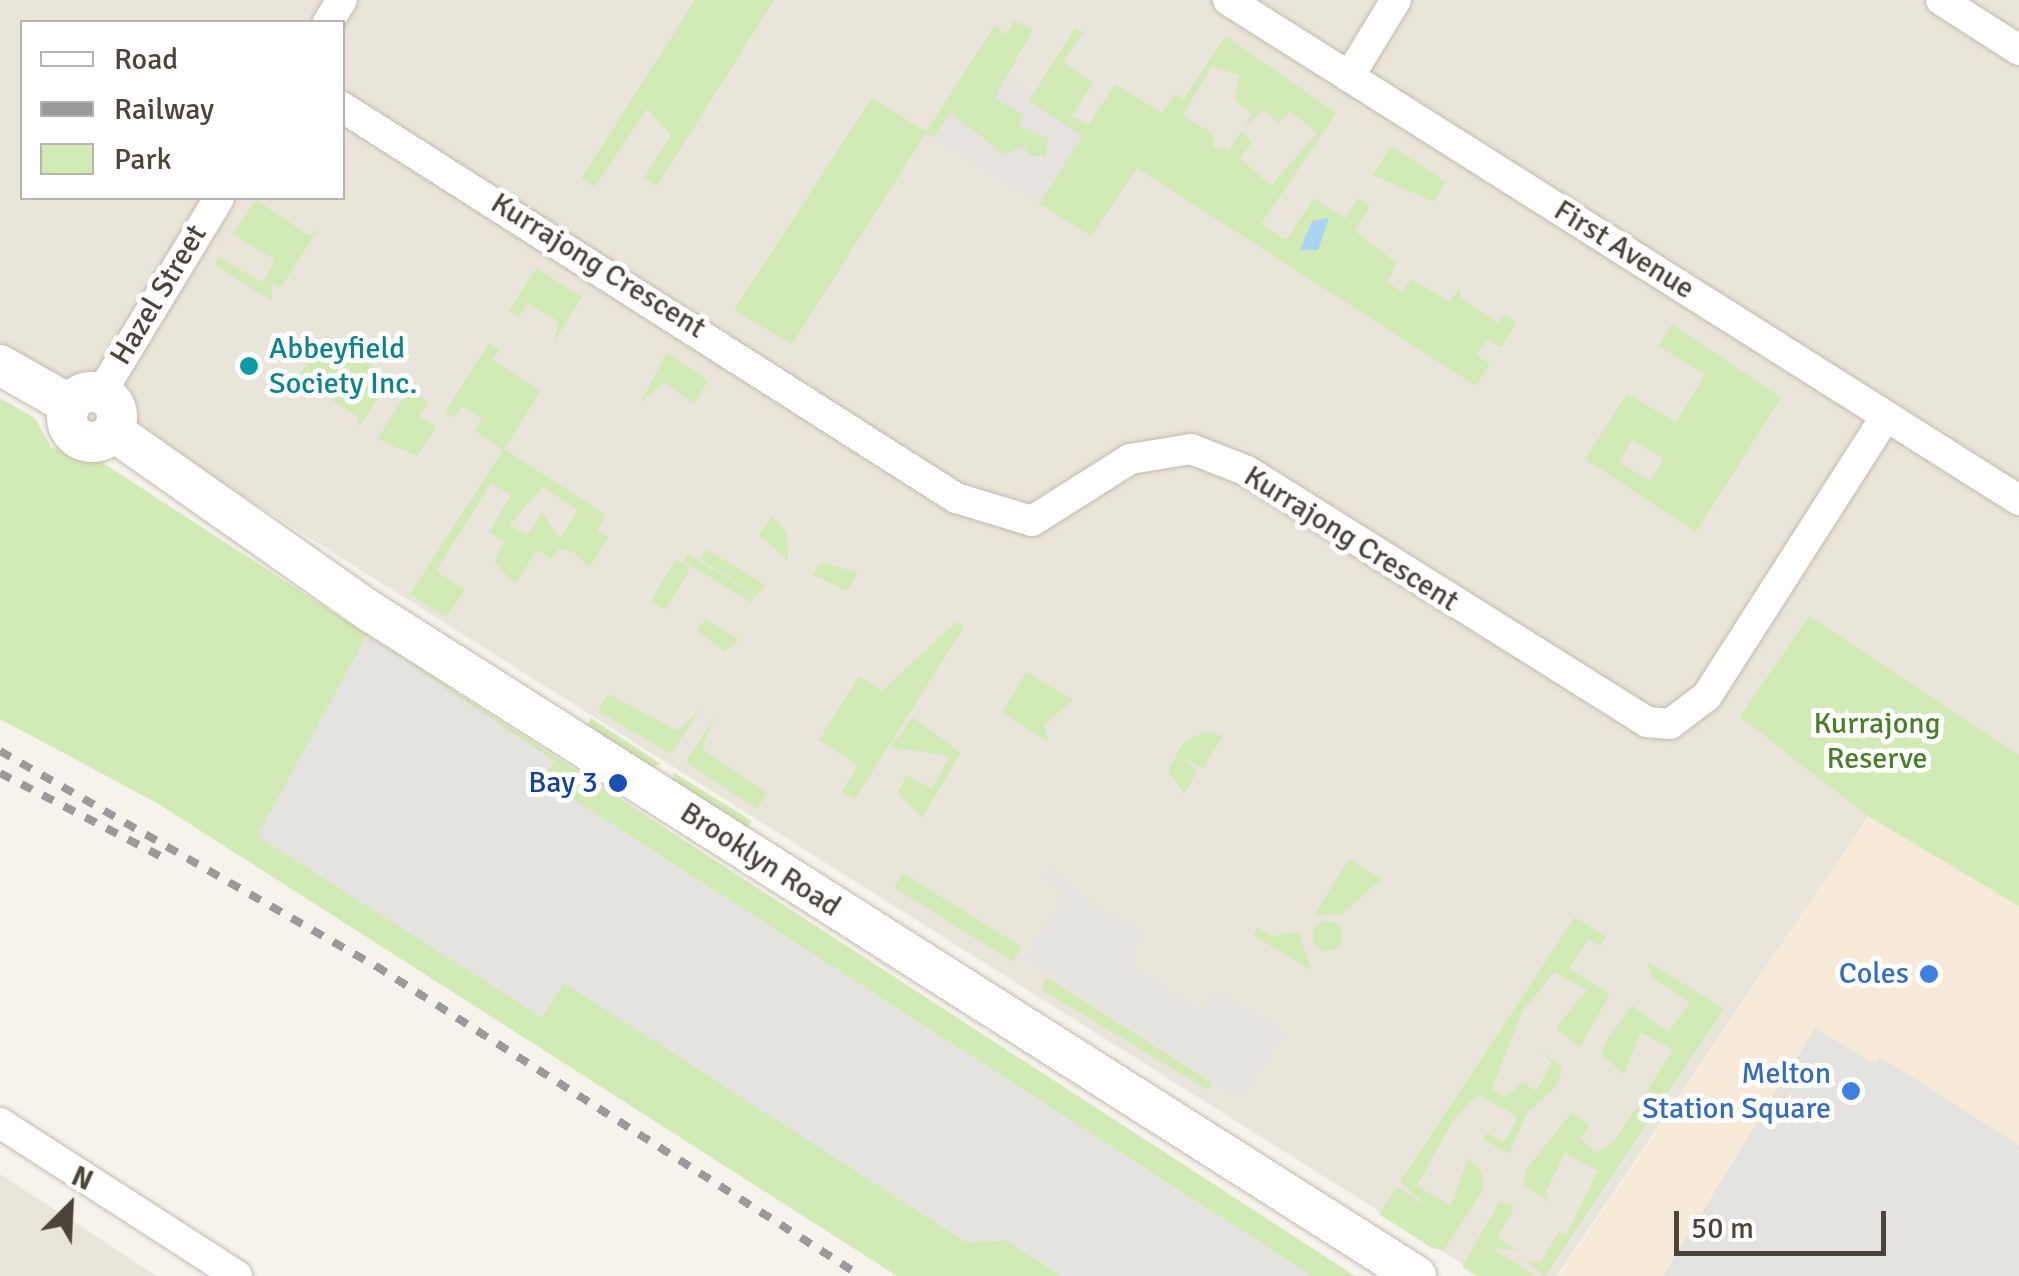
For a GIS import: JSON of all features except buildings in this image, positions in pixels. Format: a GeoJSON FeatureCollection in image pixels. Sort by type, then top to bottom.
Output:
{"type":"FeatureCollection","features":[{"type":"Feature","properties":{"kind":"street","name":"First Avenue"},"geometry":{"type":"LineString","coordinates":[[1228,0],[2019,500]]}},
{"type":"Feature","properties":{"kind":"street"},"geometry":{"type":"LineString","coordinates":[[1349,77],[1396,0]]}},
{"type":"Feature","properties":{"kind":"street"},"geometry":{"type":"LineString","coordinates":[[1941,0],[2019,50]]}},
{"type":"Feature","properties":{"kind":"street","name":"Kurrajong Crescent"},"geometry":{"type":"LineString","coordinates":[[345,109],[956,498],[1032,521],[1130,458],[1191,448],[1247,471],[1647,722],[1670,724],[1707,696],[1886,416]]}},
{"type":"Feature","properties":{"kind":"street","name":"Hazel Street"},"geometry":{"type":"LineString","coordinates":[[95,410],[218,200]]}},
{"type":"Feature","properties":{"kind":"street","name":"Brooklyn Road"},"geometry":{"type":"LineString","coordinates":[[0,364],[95,410],[386,622],[1416,1276]]}},
{"type":"Feature","properties":{"kind":"street"},"geometry":{"type":"LineString","coordinates":[[0,1124],[237,1276]]}},
{"type":"Feature","properties":{"kind":"shaded area"},"geometry":{"type":"Polygon","coordinates":[[[0,0],[2019,0],[2019,906],[1871,812],[1557,1276],[1482,1276],[0,343],[0,0]]]}},
{"type":"Feature","properties":{"kind":"shaded area"},"geometry":{"type":"Polygon","coordinates":[[[1009,76],[1082,137],[1040,204],[934,137],[950,111],[981,139],[1015,152],[1025,145],[1041,161],[1047,143],[1018,127],[1024,116],[995,98],[1009,76]]]}},
{"type":"Feature","properties":{"kind":"shaded area"},"geometry":{"type":"Polygon","coordinates":[[[367,635],[554,761],[543,780],[1312,1276],[1062,1276],[1006,1240],[966,1242],[564,983],[541,1017],[257,836],[367,635]]]}},
{"type":"Feature","properties":{"kind":"shaded area","name":"Melton Station Square"},"geometry":{"type":"Polygon","coordinates":[[[1871,812],[2019,906],[2019,1276],[1559,1276],[1871,812]]]}},
{"type":"Feature","properties":{"kind":"shaded area"},"geometry":{"type":"Polygon","coordinates":[[[1049,866],[1095,906],[1146,930],[1130,962],[1148,977],[1201,1012],[1215,990],[1285,1032],[1240,1099],[1026,958],[1065,892],[1042,877],[1049,866]]]}},
{"type":"Feature","properties":{"kind":"shaded area"},"geometry":{"type":"Polygon","coordinates":[[[1815,1028],[1875,1064],[1880,1057],[2019,1145],[2019,1276],[1663,1276],[1815,1028]]]}},
{"type":"Feature","properties":{"kind":"shaded area"},"geometry":{"type":"Polygon","coordinates":[[[0,1174],[157,1276],[0,1276],[0,1174]]]}},
{"type":"Feature","properties":{"kind":"green space"},"geometry":{"type":"Polygon","coordinates":[[[695,0],[774,0],[657,186],[644,178],[671,135],[647,109],[595,187],[581,179],[695,0]]]}},
{"type":"Feature","properties":{"kind":"green space"},"geometry":{"type":"Polygon","coordinates":[[[1014,21],[1033,29],[995,98],[1024,116],[1018,127],[1048,138],[1046,156],[1029,156],[1024,146],[1002,154],[950,112],[934,137],[926,133],[792,344],[734,310],[872,98],[926,132],[995,25],[1006,35],[1014,21]]]}},
{"type":"Feature","properties":{"kind":"green space"},"geometry":{"type":"Polygon","coordinates":[[[1075,28],[1083,32],[1063,62],[1093,83],[1072,116],[1088,125],[1115,84],[1162,113],[1175,94],[1183,99],[1226,36],[1336,113],[1261,224],[1286,240],[1314,198],[1345,219],[1358,198],[1370,206],[1355,231],[1397,263],[1387,282],[1402,292],[1411,279],[1450,302],[1460,287],[1460,298],[1498,323],[1505,315],[1517,322],[1501,347],[1487,340],[1476,355],[1490,364],[1476,386],[1137,168],[1091,236],[1040,204],[1082,136],[1029,101],[1075,28]],[[1212,66],[1182,116],[1213,133],[1214,148],[1229,150],[1252,115],[1235,100],[1239,75],[1212,66]],[[1264,109],[1242,130],[1252,143],[1240,158],[1271,186],[1317,133],[1290,111],[1278,123],[1264,109]]]}},
{"type":"Feature","properties":{"kind":"green space"},"geometry":{"type":"Polygon","coordinates":[[[1391,146],[1446,182],[1434,202],[1373,175],[1391,146]]]}},
{"type":"Feature","properties":{"kind":"green space"},"geometry":{"type":"Polygon","coordinates":[[[256,200],[310,236],[321,225],[281,287],[272,283],[272,301],[215,265],[219,257],[262,283],[275,260],[233,234],[256,200]]]}},
{"type":"Feature","properties":{"kind":"green space"},"geometry":{"type":"Polygon","coordinates":[[[536,268],[582,297],[554,342],[558,321],[528,303],[519,317],[509,311],[536,268]]]}},
{"type":"Feature","properties":{"kind":"green space"},"geometry":{"type":"Polygon","coordinates":[[[1672,324],[1781,398],[1696,532],[1585,459],[1627,394],[1676,422],[1705,374],[1658,346],[1672,324]],[[1632,440],[1619,462],[1650,481],[1664,459],[1632,440]]]}},
{"type":"Feature","properties":{"kind":"green space"},"geometry":{"type":"Polygon","coordinates":[[[325,336],[429,402],[419,416],[436,427],[417,456],[377,439],[406,394],[388,382],[359,427],[358,417],[327,397],[335,381],[316,370],[287,395],[325,336]]]}},
{"type":"Feature","properties":{"kind":"green space"},"geometry":{"type":"Polygon","coordinates":[[[489,343],[499,349],[493,360],[541,391],[504,449],[606,515],[597,531],[609,537],[589,568],[573,552],[559,549],[552,559],[537,550],[515,584],[494,562],[504,541],[489,532],[511,495],[491,483],[436,571],[465,590],[446,617],[410,594],[503,450],[475,431],[482,418],[463,406],[454,418],[445,412],[489,343]],[[543,487],[509,525],[527,535],[542,512],[560,540],[577,510],[543,487]]]}},
{"type":"Feature","properties":{"kind":"green space"},"geometry":{"type":"Polygon","coordinates":[[[667,352],[708,381],[694,404],[665,382],[640,403],[667,352]]]}},
{"type":"Feature","properties":{"kind":"green space"},"geometry":{"type":"Polygon","coordinates":[[[0,398],[35,418],[51,448],[83,450],[1355,1276],[1312,1276],[543,780],[542,1016],[564,982],[966,1242],[1006,1240],[1062,1276],[897,1276],[157,803],[0,719],[0,398]]]}},
{"type":"Feature","properties":{"kind":"green space"},"geometry":{"type":"Polygon","coordinates":[[[772,516],[787,532],[788,561],[759,535],[772,516]]]}},
{"type":"Feature","properties":{"kind":"green space"},"geometry":{"type":"Polygon","coordinates":[[[706,549],[765,585],[757,596],[700,559],[706,549]]]}},
{"type":"Feature","properties":{"kind":"green space"},"geometry":{"type":"Polygon","coordinates":[[[688,554],[755,596],[751,603],[684,561],[688,554]]]}},
{"type":"Feature","properties":{"kind":"green space"},"geometry":{"type":"Polygon","coordinates":[[[676,559],[691,568],[665,610],[651,601],[676,559]]]}},
{"type":"Feature","properties":{"kind":"green space"},"geometry":{"type":"Polygon","coordinates":[[[821,562],[858,573],[847,591],[813,575],[821,562]]]}},
{"type":"Feature","properties":{"kind":"green space","name":"Kurrajong Reserve"},"geometry":{"type":"Polygon","coordinates":[[[1809,616],[2019,755],[2019,906],[1868,816],[1740,717],[1809,616]]]}},
{"type":"Feature","properties":{"kind":"green space"},"geometry":{"type":"Polygon","coordinates":[[[705,619],[739,640],[725,652],[697,630],[705,619]]]}},
{"type":"Feature","properties":{"kind":"green space"},"geometry":{"type":"Polygon","coordinates":[[[957,621],[964,627],[855,799],[842,792],[858,765],[819,740],[859,676],[882,691],[957,621]]]}},
{"type":"Feature","properties":{"kind":"green space"},"geometry":{"type":"Polygon","coordinates":[[[1026,672],[1073,700],[1044,725],[1049,742],[1002,713],[1026,672]]]}},
{"type":"Feature","properties":{"kind":"green space"},"geometry":{"type":"Polygon","coordinates":[[[608,694],[678,731],[701,708],[671,754],[598,711],[608,694]]]}},
{"type":"Feature","properties":{"kind":"green space"},"geometry":{"type":"Polygon","coordinates":[[[715,716],[702,749],[767,793],[757,809],[686,762],[715,716]]]}},
{"type":"Feature","properties":{"kind":"green space"},"geometry":{"type":"Polygon","coordinates":[[[912,717],[961,753],[922,818],[898,793],[906,775],[932,789],[950,756],[891,747],[912,717]]]}},
{"type":"Feature","properties":{"kind":"green space"},"geometry":{"type":"Polygon","coordinates":[[[591,718],[661,764],[651,768],[586,728],[591,718]]]}},
{"type":"Feature","properties":{"kind":"green space"},"geometry":{"type":"Polygon","coordinates":[[[1205,731],[1223,736],[1203,768],[1183,758],[1197,772],[1184,794],[1168,771],[1182,744],[1205,731]]]}},
{"type":"Feature","properties":{"kind":"green space"},"geometry":{"type":"Polygon","coordinates":[[[673,772],[752,821],[746,829],[673,781],[673,772]]]}},
{"type":"Feature","properties":{"kind":"green space"},"geometry":{"type":"Polygon","coordinates":[[[1349,859],[1381,879],[1342,914],[1314,915],[1349,859]]]}},
{"type":"Feature","properties":{"kind":"green space"},"geometry":{"type":"Polygon","coordinates":[[[903,873],[1022,947],[1013,962],[894,887],[903,873]]]}},
{"type":"Feature","properties":{"kind":"green space"},"geometry":{"type":"Polygon","coordinates":[[[1575,917],[1606,937],[1600,946],[1588,939],[1569,969],[1610,994],[1580,1047],[1556,1028],[1587,990],[1555,972],[1523,1010],[1492,1089],[1506,1098],[1522,1082],[1536,1091],[1552,1063],[1539,1048],[1562,1068],[1558,1084],[1527,1113],[1509,1154],[1483,1139],[1487,1133],[1504,1142],[1518,1117],[1478,1094],[1453,1120],[1417,1186],[1451,1206],[1468,1158],[1482,1173],[1482,1192],[1444,1250],[1432,1248],[1379,1214],[1397,1187],[1429,1207],[1400,1182],[1575,917]]]}},
{"type":"Feature","properties":{"kind":"green space"},"geometry":{"type":"Polygon","coordinates":[[[1327,921],[1338,925],[1342,936],[1338,947],[1327,951],[1316,947],[1312,936],[1316,925],[1327,921]]]}},
{"type":"Feature","properties":{"kind":"green space"},"geometry":{"type":"Polygon","coordinates":[[[1257,927],[1272,936],[1299,932],[1311,970],[1253,935],[1257,927]]]}},
{"type":"Feature","properties":{"kind":"green space"},"geometry":{"type":"Polygon","coordinates":[[[1647,961],[1724,1009],[1545,1276],[1525,1261],[1540,1263],[1559,1232],[1566,1235],[1598,1171],[1565,1153],[1545,1193],[1550,1202],[1523,1185],[1526,1170],[1571,1113],[1590,1125],[1580,1139],[1597,1152],[1615,1141],[1673,1050],[1641,1032],[1624,1074],[1601,1054],[1607,1040],[1632,1005],[1668,1033],[1690,1002],[1653,978],[1647,961]]]}},
{"type":"Feature","properties":{"kind":"green space"},"geometry":{"type":"Polygon","coordinates":[[[1046,977],[1213,1083],[1208,1090],[1042,990],[1046,977]]]}},
{"type":"Feature","properties":{"kind":"green space"},"geometry":{"type":"Polygon","coordinates":[[[1500,1201],[1515,1207],[1497,1237],[1517,1250],[1492,1248],[1535,1276],[1477,1276],[1462,1267],[1500,1201]]]}},
{"type":"Feature","properties":{"kind":"water"},"geometry":{"type":"Polygon","coordinates":[[[1329,218],[1318,250],[1300,250],[1312,221],[1329,218]]]}},
{"type":"Feature","properties":{"kind":"railway"},"geometry":{"type":"LineString","coordinates":[[0,751],[376,966],[861,1276]]}},
{"type":"Feature","properties":{"kind":"railway"},"geometry":{"type":"LineString","coordinates":[[0,773],[160,856]]}},
{"type":"Feature","properties":{"kind":"place","name":"Abbeyfield Society Inc."},"geometry":{"type":"Point","coordinates":[249,366]}},
{"type":"Feature","properties":{"kind":"place","name":"Bay 3"},"geometry":{"type":"Point","coordinates":[618,783]}},
{"type":"Feature","properties":{"kind":"place","name":"Coles"},"geometry":{"type":"Point","coordinates":[1929,974]}},
{"type":"Feature","properties":{"kind":"place","name":"Melton Station Square"},"geometry":{"type":"Point","coordinates":[1851,1091]}}]}
